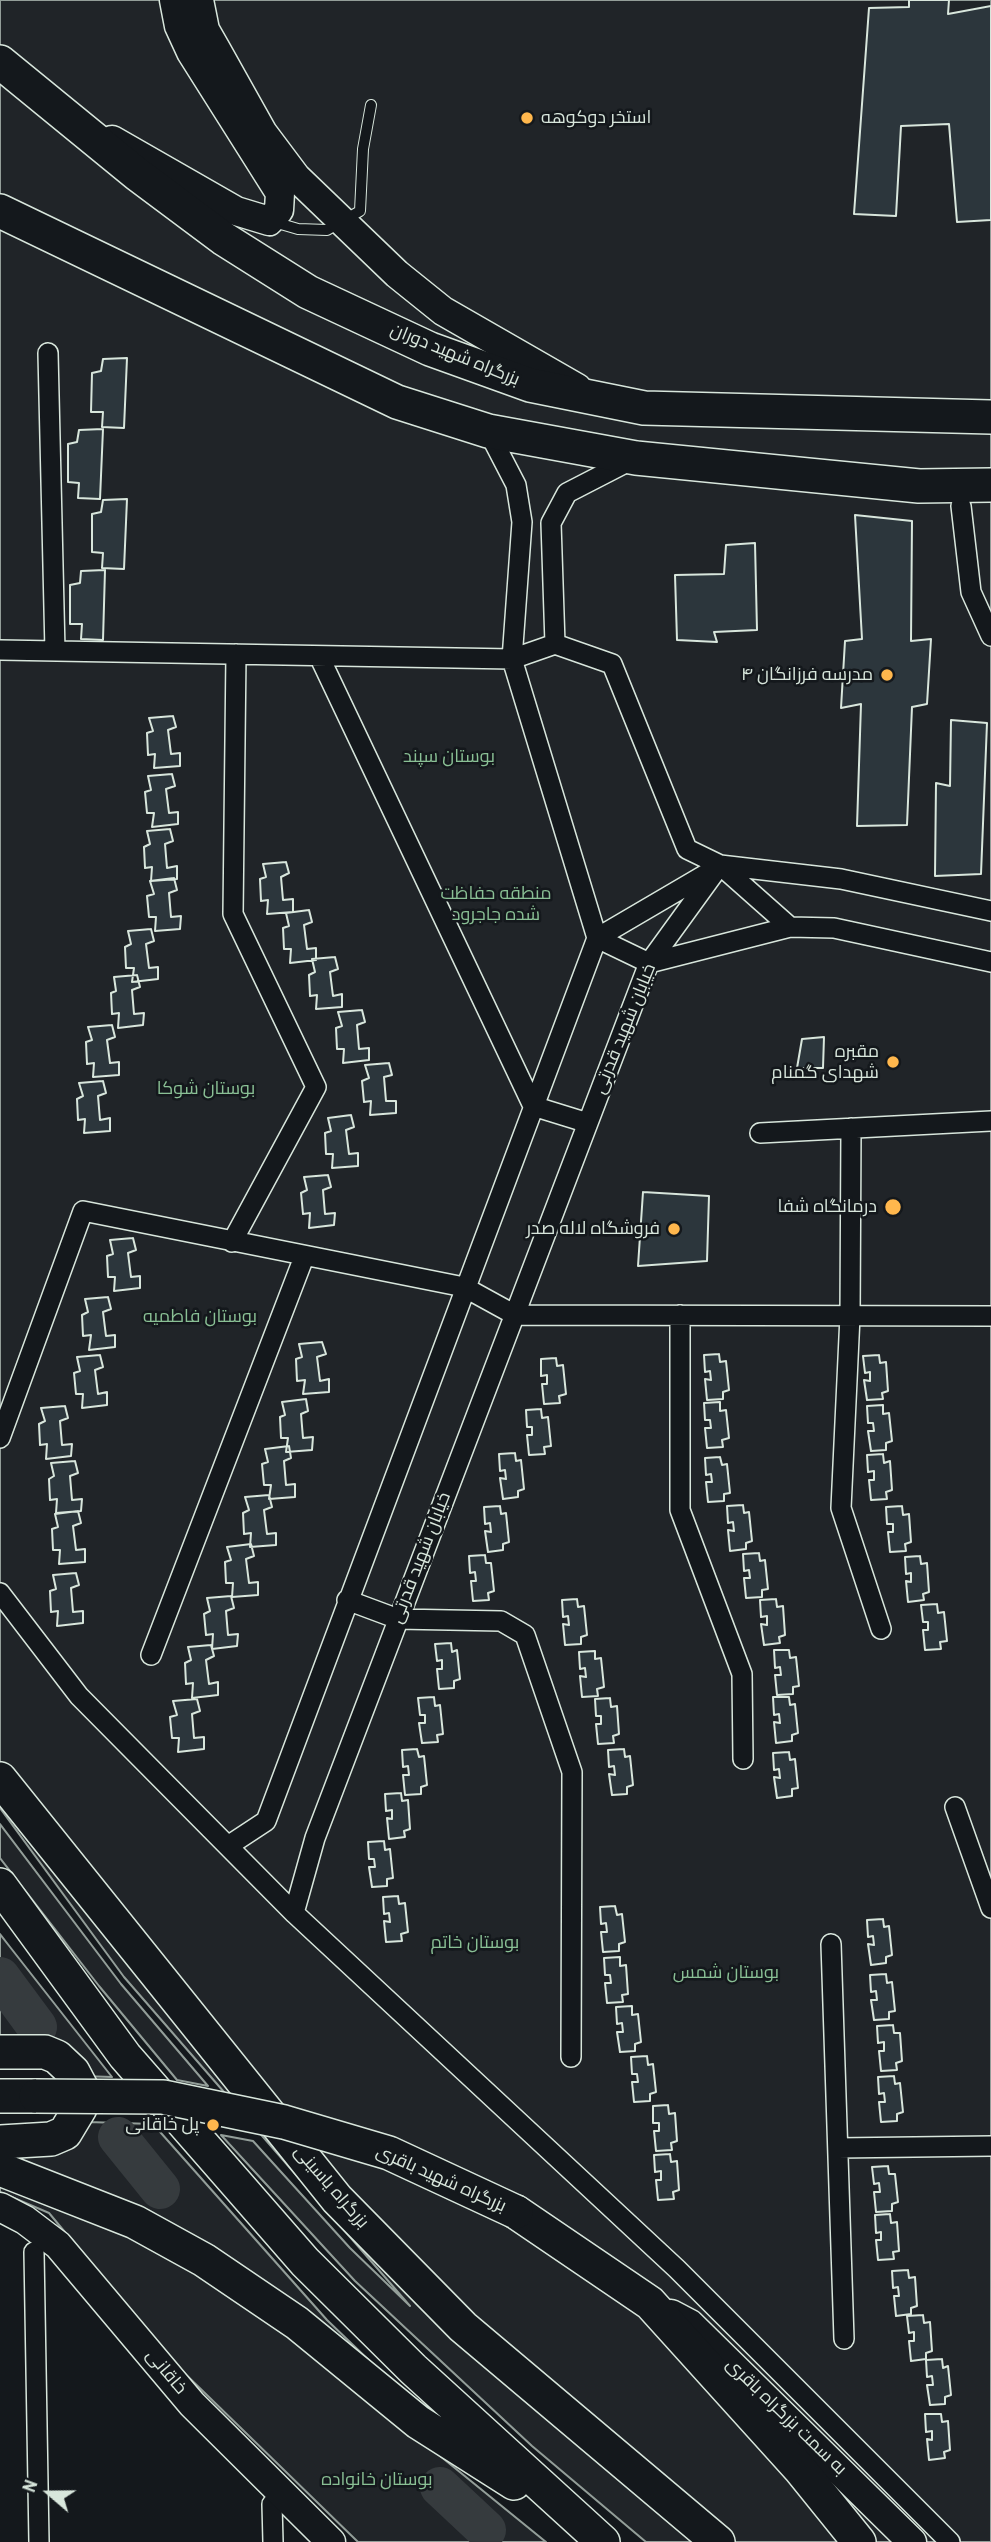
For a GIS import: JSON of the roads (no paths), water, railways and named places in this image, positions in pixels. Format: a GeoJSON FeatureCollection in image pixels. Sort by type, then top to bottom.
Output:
{"type":"FeatureCollection","features":[{"type":"Feature","properties":{"kind":"highway","name":"بزرگراه شهید دوران"},"geometry":{"type":"LineString","coordinates":[[0,62],[213,231],[308,292],[430,349],[530,385],[601,402],[644,408],[991,418]]}},
{"type":"Feature","properties":{"kind":"highway"},"geometry":{"type":"LineString","coordinates":[[0,211],[397,402],[488,431],[636,458],[919,485],[991,485]]}},
{"type":"Feature","properties":{"kind":"highway","name":"بزرگراه یاسینی"},"geometry":{"type":"LineString","coordinates":[[0,1779],[337,2199],[463,2327],[718,2542]]}},
{"type":"Feature","properties":{"kind":"highway"},"geometry":{"type":"LineString","coordinates":[[0,1885],[125,2056],[305,2262],[413,2369],[596,2536]]}},
{"type":"Feature","properties":{"kind":"highway"},"geometry":{"type":"LineString","coordinates":[[0,2052],[45,2052],[57,2057],[73,2072],[82,2089],[80,2108],[65,2133],[51,2139],[0,2142]]}},
{"type":"Feature","properties":{"kind":"highway","name":"بزرگراه شهید باقری"},"geometry":{"type":"LineString","coordinates":[[0,2096],[163,2097],[284,2122],[389,2153],[516,2212],[650,2303],[792,2459],[859,2542]]}},
{"type":"Feature","properties":{"kind":"highway"},"geometry":{"type":"LineString","coordinates":[[0,2169],[135,2222],[204,2259],[297,2323],[418,2422],[596,2536]]}},
{"type":"Feature","properties":{"kind":"main road"},"geometry":{"type":"LineString","coordinates":[[58,108],[236,211],[269,221],[279,210],[280,193],[191,52],[179,26],[174,0]]}},
{"type":"Feature","properties":{"kind":"main road"},"geometry":{"type":"LineString","coordinates":[[199,0],[205,30],[263,133],[296,177],[397,274],[443,311],[601,402]]}},
{"type":"Feature","properties":{"kind":"main road","name":"خاقانی"},"geometry":{"type":"LineString","coordinates":[[0,2207],[25,2220],[58,2245],[192,2404],[331,2542]]}},
{"type":"Feature","properties":{"kind":"main road","name":"به سمت بزرگراه باقری"},"geometry":{"type":"LineString","coordinates":[[650,2303],[690,2324],[912,2542]]}},
{"type":"Feature","properties":{"kind":"street"},"geometry":{"type":"LineString","coordinates":[[48,353],[55,652]]}},
{"type":"Feature","properties":{"kind":"street"},"geometry":{"type":"LineString","coordinates":[[228,1846],[265,1821],[597,938],[512,659],[522,522],[516,485],[488,431]]}},
{"type":"Feature","properties":{"kind":"street"},"geometry":{"type":"LineString","coordinates":[[555,644],[551,523],[567,493],[636,458]]}},
{"type":"Feature","properties":{"kind":"street"},"geometry":{"type":"LineString","coordinates":[[961,506],[971,592],[991,636]]}},
{"type":"Feature","properties":{"kind":"street"},"geometry":{"type":"LineString","coordinates":[[0,650],[512,659],[555,644],[612,664],[687,849],[720,865],[790,927]]}},
{"type":"Feature","properties":{"kind":"street"},"geometry":{"type":"LineString","coordinates":[[232,1242],[316,1087],[233,914],[236,654]]}},
{"type":"Feature","properties":{"kind":"street"},"geometry":{"type":"LineString","coordinates":[[319,656],[533,1105],[588,1123]]}},
{"type":"Feature","properties":{"kind":"street"},"geometry":{"type":"LineString","coordinates":[[597,938],[720,865],[841,879],[991,911]]}},
{"type":"Feature","properties":{"kind":"street","name":"خیابان شهید قدرتی"},"geometry":{"type":"LineString","coordinates":[[294,1913],[314,1838],[649,963],[720,865]]}},
{"type":"Feature","properties":{"kind":"street"},"geometry":{"type":"LineString","coordinates":[[597,938],[649,963],[790,927],[834,928],[991,962]]}},
{"type":"Feature","properties":{"kind":"street"},"geometry":{"type":"LineString","coordinates":[[760,1133],[991,1121]]}},
{"type":"Feature","properties":{"kind":"street"},"geometry":{"type":"LineString","coordinates":[[851,1128],[850,1315],[841,1507],[881,1629]]}},
{"type":"Feature","properties":{"kind":"street"},"geometry":{"type":"LineString","coordinates":[[0,1438],[83,1210],[464,1287],[514,1315],[991,1316]]}},
{"type":"Feature","properties":{"kind":"street"},"geometry":{"type":"LineString","coordinates":[[151,1655],[304,1256]]}},
{"type":"Feature","properties":{"kind":"street"},"geometry":{"type":"LineString","coordinates":[[680,1315],[680,1510],[742,1674],[743,1759]]}},
{"type":"Feature","properties":{"kind":"street"},"geometry":{"type":"LineString","coordinates":[[0,1593],[79,1696],[294,1913],[677,2269],[950,2542]]}},
{"type":"Feature","properties":{"kind":"street"},"geometry":{"type":"LineString","coordinates":[[347,1600],[398,1619],[500,1621],[525,1635],[572,1772],[571,2057]]}},
{"type":"Feature","properties":{"kind":"street"},"geometry":{"type":"LineString","coordinates":[[955,1807],[991,1908]]}},
{"type":"Feature","properties":{"kind":"street"},"geometry":{"type":"LineString","coordinates":[[831,1944],[844,2339]]}},
{"type":"Feature","properties":{"kind":"street"},"geometry":{"type":"LineString","coordinates":[[838,2148],[991,2147]]}},
{"type":"Feature","properties":{"kind":"street"},"geometry":{"type":"LineString","coordinates":[[34,2252],[38,2542]]}},
{"type":"Feature","properties":{"kind":"street"},"geometry":{"type":"LineString","coordinates":[[272,2504],[273,2542]]}},
{"type":"Feature","properties":{"kind":"lane"},"geometry":{"type":"LineString","coordinates":[[269,221],[298,229],[327,230],[360,211],[363,149],[371,105]]}},
{"type":"Feature","properties":{"kind":"waterway"},"geometry":{"type":"LineString","coordinates":[[0,1977],[37,2027]]}},
{"type":"Feature","properties":{"kind":"waterway"},"geometry":{"type":"LineString","coordinates":[[118,2137],[160,2189]]}},
{"type":"Feature","properties":{"kind":"waterway"},"geometry":{"type":"LineString","coordinates":[[440,2487],[486,2530]]}},
{"type":"Feature","properties":{"kind":"place","name":"استخر دوکوهه"},"geometry":{"type":"Point","coordinates":[527,118]}},
{"type":"Feature","properties":{"kind":"place","name":"مدرسه فرزانگان ۴"},"geometry":{"type":"Point","coordinates":[887,675]}},
{"type":"Feature","properties":{"kind":"place","name":"مقبره شهدای گمنام"},"geometry":{"type":"Point","coordinates":[893,1062]}},
{"type":"Feature","properties":{"kind":"place","name":"درمانگاه شفا"},"geometry":{"type":"Point","coordinates":[893,1207]}},
{"type":"Feature","properties":{"kind":"place","name":"فروشگاه لاله صدر"},"geometry":{"type":"Point","coordinates":[674,1229]}},
{"type":"Feature","properties":{"kind":"place","name":"پل خاقانی"},"geometry":{"type":"Point","coordinates":[213,2125]}},
{"type":"Feature","properties":{"kind":"park label","name":"بوستان سپند"},"geometry":{"type":"Point","coordinates":[449,757]}},
{"type":"Feature","properties":{"kind":"park label","name":"منطقه حفاظت شده جاجرود"},"geometry":{"type":"Point","coordinates":[496,904]}},
{"type":"Feature","properties":{"kind":"park label","name":"بوستان شوکا"},"geometry":{"type":"Point","coordinates":[206,1089]}},
{"type":"Feature","properties":{"kind":"park label","name":"بوستان فاطمیه"},"geometry":{"type":"Point","coordinates":[200,1317]}},
{"type":"Feature","properties":{"kind":"park label","name":"بوستان خاتم"},"geometry":{"type":"Point","coordinates":[475,1943]}},
{"type":"Feature","properties":{"kind":"park label","name":"بوستان شمس"},"geometry":{"type":"Point","coordinates":[726,1973]}},
{"type":"Feature","properties":{"kind":"park label","name":"بوستان خانواده"},"geometry":{"type":"Point","coordinates":[377,2480]}}]}
